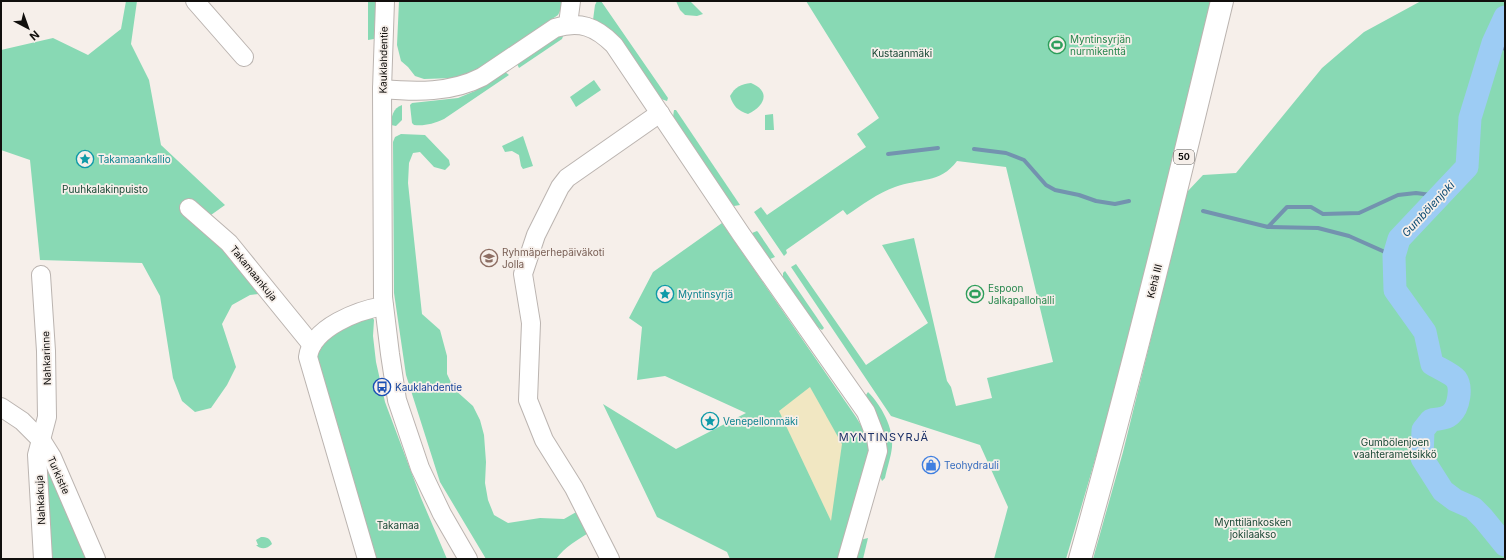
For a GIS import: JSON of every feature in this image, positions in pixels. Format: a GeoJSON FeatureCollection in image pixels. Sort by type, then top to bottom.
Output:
{"type":"FeatureCollection","features":[{"type":"Feature","properties":{"kind":"highway","name":"Kehä III"},"geometry":{"type":"LineString","coordinates":[[1080,559],[1107,463],[1146,313],[1222,1]]}},
{"type":"Feature","properties":{"kind":"street"},"geometry":{"type":"LineString","coordinates":[[195,1],[244,57]]}},
{"type":"Feature","properties":{"kind":"street","name":"Kauklahdentie"},"geometry":{"type":"LineString","coordinates":[[385,1],[382,89],[384,306],[390,354],[397,400],[415,455],[442,514],[468,559]]}},
{"type":"Feature","properties":{"kind":"street"},"geometry":{"type":"LineString","coordinates":[[568,24],[571,1]]}},
{"type":"Feature","properties":{"kind":"street"},"geometry":{"type":"LineString","coordinates":[[382,89],[407,91],[458,87],[472,82],[492,70],[555,28],[568,24],[588,26],[605,36],[614,45],[742,234],[866,412],[876,438],[878,451],[847,559]]}},
{"type":"Feature","properties":{"kind":"street"},"geometry":{"type":"LineString","coordinates":[[610,559],[574,488],[544,440],[528,400],[531,323],[523,274],[536,235],[560,187],[568,178],[660,113]]}},
{"type":"Feature","properties":{"kind":"street","name":"Takamaankuja"},"geometry":{"type":"LineString","coordinates":[[189,208],[229,243],[312,345]]}},
{"type":"Feature","properties":{"kind":"street","name":"Nahkarinne"},"geometry":{"type":"LineString","coordinates":[[41,275],[46,351],[48,417],[42,441]]}},
{"type":"Feature","properties":{"kind":"street"},"geometry":{"type":"LineString","coordinates":[[367,559],[308,357],[312,345],[320,335],[338,322],[366,310],[384,306]]}},
{"type":"Feature","properties":{"kind":"street","name":"Turkistie"},"geometry":{"type":"LineString","coordinates":[[1,407],[22,421],[42,441],[52,457],[96,559]]}},
{"type":"Feature","properties":{"kind":"street","name":"Nahkakuja"},"geometry":{"type":"LineString","coordinates":[[42,441],[37,455],[43,559]]}},
{"type":"Feature","properties":{"kind":"green space","name":"Puuhkalakinpuisto"},"geometry":{"type":"Polygon","coordinates":[[[126,1],[137,1],[131,44],[149,80],[161,145],[225,205],[211,215],[277,292],[250,295],[232,305],[222,324],[236,367],[227,385],[211,408],[195,412],[182,401],[173,378],[160,296],[142,263],[40,260],[30,160],[1,150],[1,50],[53,38],[88,55],[121,29],[126,1]]]}},
{"type":"Feature","properties":{"kind":"green space"},"geometry":{"type":"Polygon","coordinates":[[[368,1],[376,1],[374,39],[368,40],[368,1]]]}},
{"type":"Feature","properties":{"kind":"green space"},"geometry":{"type":"Polygon","coordinates":[[[399,1],[563,1],[558,15],[477,70],[454,78],[424,79],[415,76],[401,61],[397,45],[399,1]]]}},
{"type":"Feature","properties":{"kind":"green space"},"geometry":{"type":"Polygon","coordinates":[[[597,1],[601,1],[668,98],[667,101],[661,99],[617,35],[601,23],[593,20],[597,1]]]}},
{"type":"Feature","properties":{"kind":"green space"},"geometry":{"type":"Polygon","coordinates":[[[676,1],[690,1],[703,14],[697,16],[685,15],[680,10],[676,1]]]}},
{"type":"Feature","properties":{"kind":"green space","name":"Kustaanmäki"},"geometry":{"type":"Polygon","coordinates":[[[806,1],[1211,1],[1171,173],[1121,371],[1066,559],[994,559],[1008,507],[980,445],[891,416],[791,267],[796,264],[866,365],[928,323],[882,245],[914,238],[947,381],[951,387],[956,406],[992,398],[987,378],[1053,362],[1006,167],[957,161],[944,174],[929,179],[904,184],[882,192],[847,215],[843,210],[786,250],[787,253],[784,256],[754,212],[761,207],[767,215],[866,147],[857,134],[879,118],[806,1]]]}},
{"type":"Feature","properties":{"kind":"green space","name":"Gumbölenjoen vaahterametsikkö"},"geometry":{"type":"Polygon","coordinates":[[[1421,1],[1505,1],[1505,559],[1093,559],[1123,452],[1187,192],[1203,175],[1236,173],[1322,68],[1364,32],[1421,1]]]}},
{"type":"Feature","properties":{"kind":"green space"},"geometry":{"type":"Polygon","coordinates":[[[564,34],[562,39],[519,68],[517,64],[553,38],[564,34]]]}},
{"type":"Feature","properties":{"kind":"green space"},"geometry":{"type":"Polygon","coordinates":[[[504,71],[509,75],[444,119],[425,125],[414,125],[412,123],[410,105],[412,103],[458,98],[475,91],[504,71]]]}},
{"type":"Feature","properties":{"kind":"green space"},"geometry":{"type":"Polygon","coordinates":[[[594,80],[601,90],[576,107],[570,97],[594,80]]]}},
{"type":"Feature","properties":{"kind":"green space"},"geometry":{"type":"Polygon","coordinates":[[[751,83],[761,90],[763,98],[762,103],[754,111],[748,114],[736,108],[730,96],[739,86],[751,83]]]}},
{"type":"Feature","properties":{"kind":"green space"},"geometry":{"type":"Polygon","coordinates":[[[402,105],[402,120],[396,126],[391,125],[393,113],[396,108],[402,105]]]}},
{"type":"Feature","properties":{"kind":"green space"},"geometry":{"type":"Polygon","coordinates":[[[674,110],[676,110],[740,205],[734,206],[731,203],[673,117],[674,110]]]}},
{"type":"Feature","properties":{"kind":"green space"},"geometry":{"type":"Polygon","coordinates":[[[773,114],[774,130],[765,130],[765,115],[773,114]]]}},
{"type":"Feature","properties":{"kind":"green space"},"geometry":{"type":"Polygon","coordinates":[[[401,134],[425,135],[449,160],[450,165],[445,170],[434,167],[420,152],[413,153],[409,163],[408,183],[422,314],[440,330],[447,356],[447,374],[454,389],[473,406],[480,420],[484,435],[486,462],[485,483],[488,500],[494,515],[508,523],[540,518],[564,519],[578,511],[590,532],[567,547],[556,559],[486,559],[440,482],[406,375],[394,293],[393,142],[395,137],[401,134]]]}},
{"type":"Feature","properties":{"kind":"green space"},"geometry":{"type":"Polygon","coordinates":[[[523,136],[533,166],[523,169],[519,155],[512,151],[505,152],[502,146],[523,136]]]}},
{"type":"Feature","properties":{"kind":"green space"},"geometry":{"type":"Polygon","coordinates":[[[722,223],[856,417],[871,442],[840,559],[730,559],[727,552],[657,517],[603,404],[676,449],[746,413],[665,376],[637,380],[642,327],[629,318],[653,272],[722,223]]]}},
{"type":"Feature","properties":{"kind":"green space"},"geometry":{"type":"Polygon","coordinates":[[[757,231],[775,257],[770,259],[768,257],[752,233],[757,231]]]}},
{"type":"Feature","properties":{"kind":"green space"},"geometry":{"type":"Polygon","coordinates":[[[785,271],[824,328],[822,330],[816,326],[783,279],[783,273],[785,271]]]}},
{"type":"Feature","properties":{"kind":"green space","name":"Takamaa"},"geometry":{"type":"Polygon","coordinates":[[[372,316],[374,320],[373,336],[376,362],[385,402],[421,498],[447,559],[374,559],[313,359],[324,337],[372,316]]]}},
{"type":"Feature","properties":{"kind":"green space"},"geometry":{"type":"Polygon","coordinates":[[[868,392],[878,403],[886,417],[891,432],[892,447],[885,478],[882,481],[880,476],[871,410],[866,395],[868,392]]]}},
{"type":"Feature","properties":{"kind":"green space"},"geometry":{"type":"Polygon","coordinates":[[[43,458],[88,559],[48,559],[43,458]]]}},
{"type":"Feature","properties":{"kind":"green space"},"geometry":{"type":"Polygon","coordinates":[[[261,537],[268,538],[272,544],[264,548],[258,547],[256,545],[258,545],[256,540],[261,537]]]}},
{"type":"Feature","properties":{"kind":"green space"},"geometry":{"type":"Polygon","coordinates":[[[868,538],[863,559],[855,559],[860,540],[868,538]]]}},
{"type":"Feature","properties":{"kind":"sand"},"geometry":{"type":"Polygon","coordinates":[[[810,387],[842,444],[831,521],[779,411],[810,387]]]}},
{"type":"Feature","properties":{"kind":"waterway","name":"Gumbölenjoki"},"geometry":{"type":"LineString","coordinates":[[1505,17],[1493,43],[1470,118],[1467,167],[1399,239],[1394,256],[1395,290],[1425,332],[1432,364],[1454,377],[1459,387],[1458,402],[1454,411],[1447,417],[1431,420],[1423,430],[1422,458],[1443,491],[1455,500],[1473,508],[1505,545]]}},
{"type":"Feature","properties":{"kind":"waterway"},"geometry":{"type":"LineString","coordinates":[[1493,43],[1505,49]]}},
{"type":"Feature","properties":{"kind":"waterway"},"geometry":{"type":"LineString","coordinates":[[888,154],[938,148]]}},
{"type":"Feature","properties":{"kind":"waterway"},"geometry":{"type":"LineString","coordinates":[[974,149],[1006,153],[1024,160],[1046,185],[1055,190],[1079,195],[1096,201],[1115,204],[1129,201]]}},
{"type":"Feature","properties":{"kind":"waterway"},"geometry":{"type":"LineString","coordinates":[[1268,227],[1287,207],[1311,207],[1323,214],[1359,213],[1398,195],[1416,193],[1439,196]]}},
{"type":"Feature","properties":{"kind":"waterway"},"geometry":{"type":"LineString","coordinates":[[1203,211],[1268,227],[1318,228],[1349,236],[1394,256]]}},
{"type":"Feature","properties":{"kind":"place","name":"Myntinsyrjän nurmikenttä"},"geometry":{"type":"Point","coordinates":[1057,45]}},
{"type":"Feature","properties":{"kind":"place","name":"Takamaankallio"},"geometry":{"type":"Point","coordinates":[85,159]}},
{"type":"Feature","properties":{"kind":"place","name":"Ryhmäperhepäiväkoti Jolla"},"geometry":{"type":"Point","coordinates":[489,258]}},
{"type":"Feature","properties":{"kind":"place","name":"Myntinsyrjä"},"geometry":{"type":"Point","coordinates":[665,294]}},
{"type":"Feature","properties":{"kind":"place","name":"Espoon Jalkapallohalli"},"geometry":{"type":"Point","coordinates":[975,294]}},
{"type":"Feature","properties":{"kind":"place","name":"Kauklahdentie"},"geometry":{"type":"Point","coordinates":[382,387]}},
{"type":"Feature","properties":{"kind":"place","name":"Venepellonmäki"},"geometry":{"type":"Point","coordinates":[710,421]}},
{"type":"Feature","properties":{"kind":"place","name":"Teohydrauli"},"geometry":{"type":"Point","coordinates":[931,465]}},
{"type":"Feature","properties":{"kind":"district","name":"MYNTINSYRJÄ"},"geometry":{"type":"Point","coordinates":[884,437]}},
{"type":"Feature","properties":{"kind":"park label","name":"Mynttilänkosken jokilaakso"},"geometry":{"type":"Point","coordinates":[1253,528]}}]}
